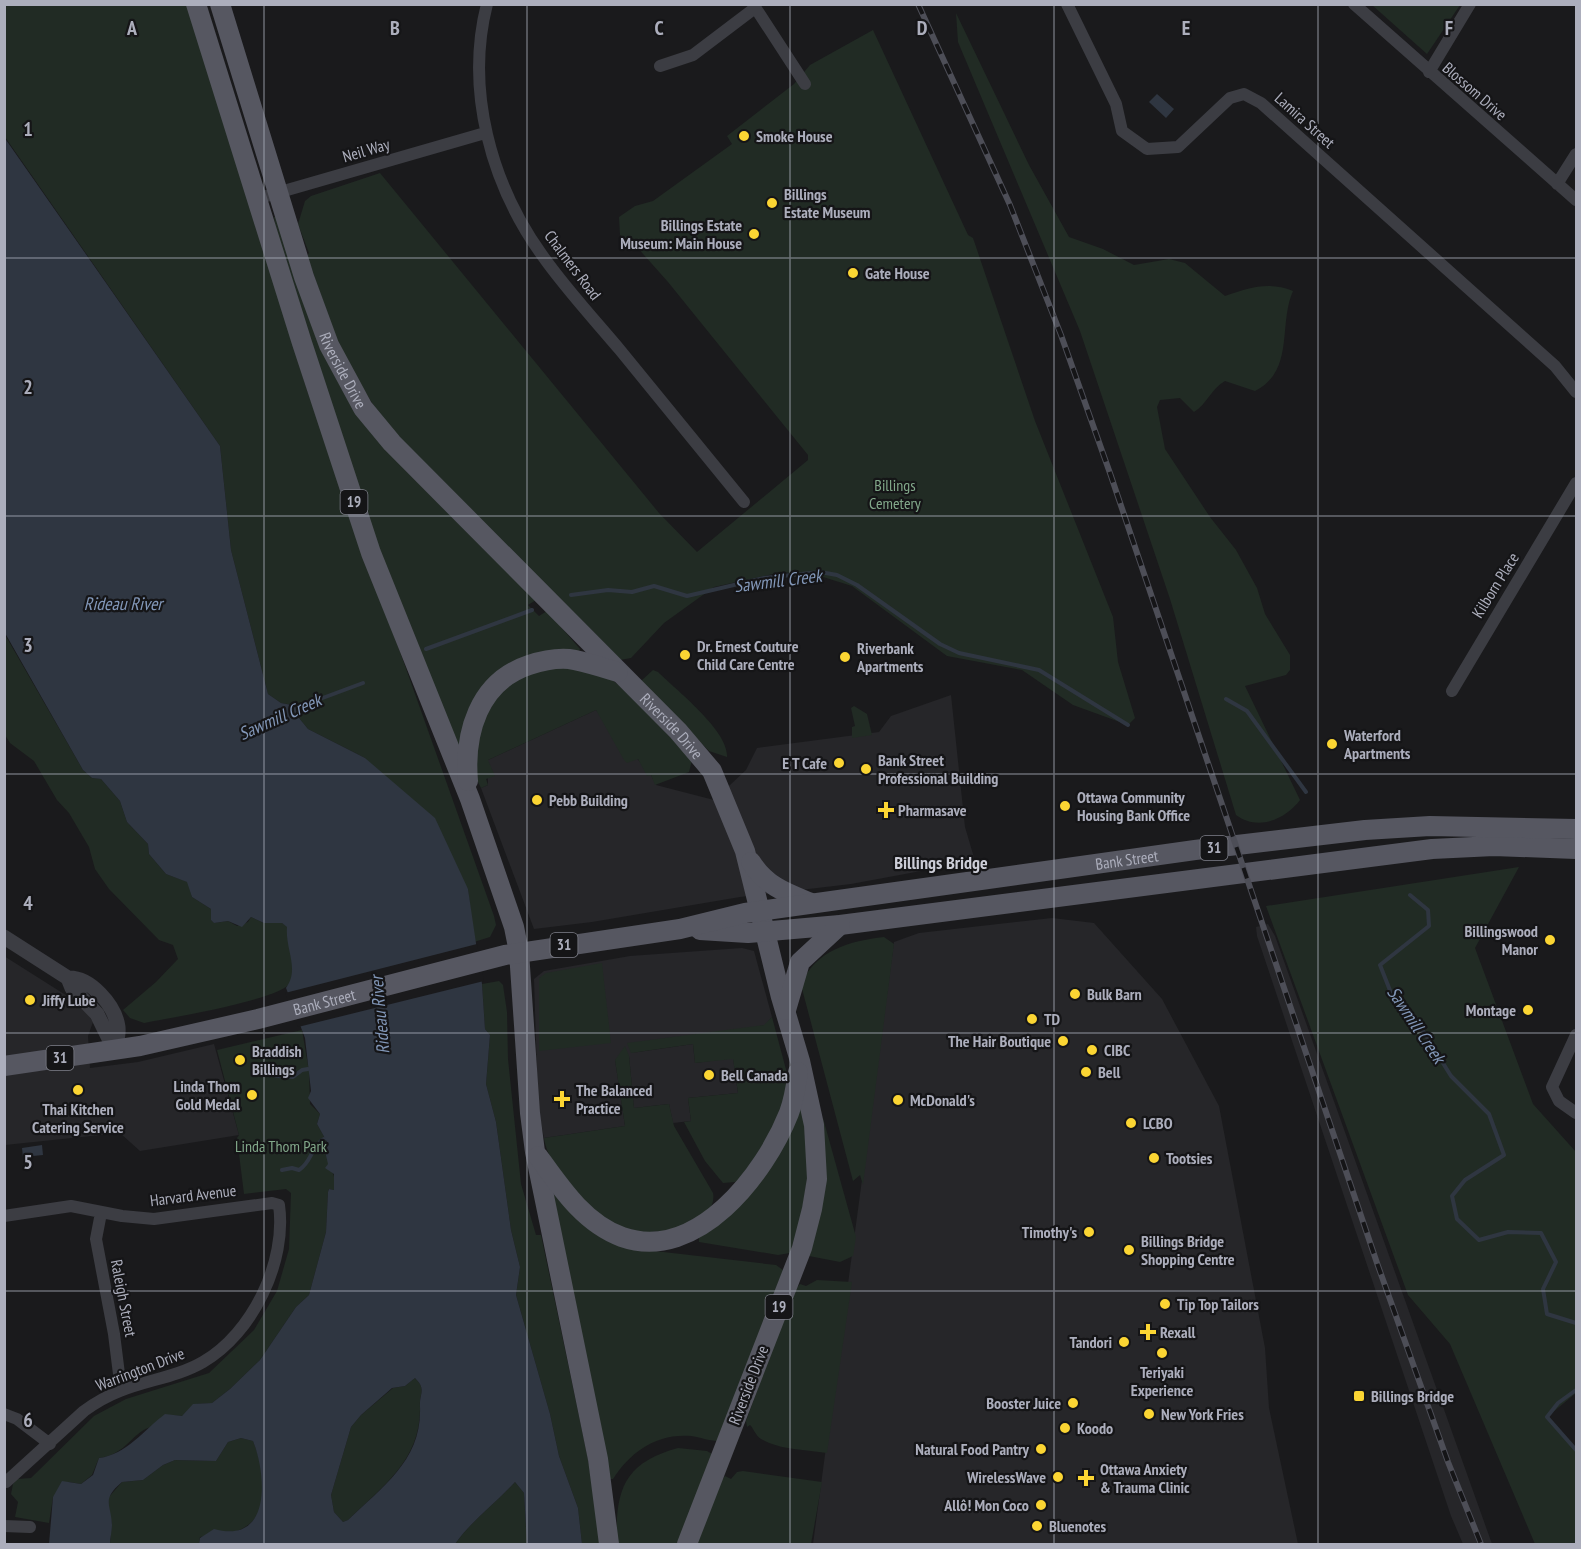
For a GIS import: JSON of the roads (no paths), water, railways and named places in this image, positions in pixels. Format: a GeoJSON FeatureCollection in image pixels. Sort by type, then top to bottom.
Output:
{"type":"FeatureCollection","features":[{"type":"Feature","properties":{"kind":"main road","name":"Riverside Drive"},"geometry":{"type":"LineString","coordinates":[[196,4],[256,199],[371,553],[470,799],[511,918],[519,952],[535,1152],[598,1459],[609,1545]]}},
{"type":"Feature","properties":{"kind":"main road","name":"Riverside Drive"},"geometry":{"type":"LineString","coordinates":[[220,4],[328,345],[363,408],[392,443],[678,731],[712,771],[745,851],[800,1061],[814,1125],[817,1179],[802,1248],[687,1545]]}},
{"type":"Feature","properties":{"kind":"main road"},"geometry":{"type":"LineString","coordinates":[[470,799],[466,752],[470,730],[480,705],[508,674],[541,661],[568,659],[618,672]]}},
{"type":"Feature","properties":{"kind":"main road","name":"Bank Street"},"geometry":{"type":"LineString","coordinates":[[4,1066],[115,1051],[258,1019],[519,952],[680,929],[759,911],[811,903],[1195,850],[1365,830],[1430,826],[1576,829]]}},
{"type":"Feature","properties":{"kind":"main road","name":"Bank Street"},"geometry":{"type":"LineString","coordinates":[[680,929],[765,933],[1394,853],[1473,847],[1576,849]]}},
{"type":"Feature","properties":{"kind":"main road"},"geometry":{"type":"LineString","coordinates":[[745,851],[758,873],[769,884],[811,903]]}},
{"type":"Feature","properties":{"kind":"main road"},"geometry":{"type":"LineString","coordinates":[[786,1012],[800,962],[840,925]]}},
{"type":"Feature","properties":{"kind":"main road"},"geometry":{"type":"LineString","coordinates":[[535,1152],[581,1211],[600,1226],[623,1237],[646,1242],[657,1242],[679,1236],[714,1217],[761,1164],[790,1111],[800,1061]]}},
{"type":"Feature","properties":{"kind":"main road"},"geometry":{"type":"LineString","coordinates":[[607,1518],[616,1545]]}},
{"type":"Feature","properties":{"kind":"street","name":"Chalmers Road"},"geometry":{"type":"LineString","coordinates":[[487,4],[480,45],[479,79],[485,133],[504,189],[541,254],[744,502]]}},
{"type":"Feature","properties":{"kind":"street","name":"Lamira Street"},"geometry":{"type":"LineString","coordinates":[[1067,4],[1116,104],[1122,131],[1147,149],[1178,147],[1230,98],[1244,94],[1261,103],[1555,366],[1576,380]]}},
{"type":"Feature","properties":{"kind":"street","name":"Blossom Drive"},"geometry":{"type":"LineString","coordinates":[[1354,4],[1576,200]]}},
{"type":"Feature","properties":{"kind":"street"},"geometry":{"type":"LineString","coordinates":[[1429,72],[1470,4]]}},
{"type":"Feature","properties":{"kind":"street"},"geometry":{"type":"LineString","coordinates":[[660,66],[693,55],[754,6],[805,84]]}},
{"type":"Feature","properties":{"kind":"street","name":"Neil Way"},"geometry":{"type":"LineString","coordinates":[[256,199],[485,133]]}},
{"type":"Feature","properties":{"kind":"street"},"geometry":{"type":"LineString","coordinates":[[1557,184],[1576,154]]}},
{"type":"Feature","properties":{"kind":"street","name":"Lamira Street"},"geometry":{"type":"LineString","coordinates":[[1555,366],[1576,392]]}},
{"type":"Feature","properties":{"kind":"street","name":"Kilborn Place"},"geometry":{"type":"LineString","coordinates":[[1452,691],[1499,608],[1573,495],[1576,483]]}},
{"type":"Feature","properties":{"kind":"street"},"geometry":{"type":"LineString","coordinates":[[4,937],[68,978],[78,977],[92,986],[113,1013],[119,1030],[115,1051]]}},
{"type":"Feature","properties":{"kind":"street"},"geometry":{"type":"LineString","coordinates":[[1576,1035],[1552,1087],[1559,1101],[1576,1113]]}},
{"type":"Feature","properties":{"kind":"street","name":"Harvard Avenue"},"geometry":{"type":"LineString","coordinates":[[4,1216],[71,1206],[101,1213],[154,1219],[233,1206],[272,1203],[279,1205]]}},
{"type":"Feature","properties":{"kind":"street","name":"Warrington Drive"},"geometry":{"type":"LineString","coordinates":[[6,1482],[84,1411],[121,1390],[178,1373],[202,1362],[235,1333],[257,1302],[276,1263],[281,1241],[279,1205]]}},
{"type":"Feature","properties":{"kind":"street","name":"Raleigh Street"},"geometry":{"type":"LineString","coordinates":[[101,1213],[96,1239],[114,1334],[121,1390]]}},
{"type":"Feature","properties":{"kind":"street"},"geometry":{"type":"LineString","coordinates":[[4,1414],[42,1436],[50,1444]]}},
{"type":"Feature","properties":{"kind":"street"},"geometry":{"type":"LineString","coordinates":[[4,1526],[30,1527]]}},
{"type":"Feature","properties":{"kind":"water"},"geometry":{"type":"Polygon","coordinates":[[[1157,94],[1174,109],[1166,118],[1149,102],[1157,94]]]}},
{"type":"Feature","properties":{"kind":"water","name":"Rideau River"},"geometry":{"type":"Polygon","coordinates":[[[4,137],[220,446],[231,550],[268,694],[281,703],[297,706],[299,718],[308,729],[365,758],[435,818],[468,889],[482,984],[485,1029],[490,1035],[486,1084],[496,1122],[511,1230],[520,1267],[516,1295],[550,1414],[559,1456],[578,1508],[582,1544],[527,1544],[524,1493],[515,1482],[455,1544],[199,1544],[200,1538],[214,1529],[233,1531],[246,1527],[255,1517],[260,1504],[262,1488],[258,1455],[253,1441],[241,1438],[228,1442],[216,1461],[175,1460],[163,1465],[143,1480],[122,1482],[109,1498],[112,1525],[110,1544],[49,1544],[53,1497],[62,1481],[81,1484],[93,1475],[99,1458],[109,1456],[126,1447],[165,1414],[182,1416],[193,1404],[212,1403],[260,1360],[296,1307],[309,1295],[326,1232],[328,1192],[329,1189],[334,1190],[334,1174],[325,1168],[328,1164],[325,1151],[327,1142],[317,1124],[320,1114],[308,1098],[311,1091],[305,1038],[286,988],[292,974],[287,927],[282,923],[264,923],[251,917],[242,927],[228,921],[214,923],[211,920],[211,909],[192,897],[187,882],[166,874],[149,854],[148,844],[127,822],[120,801],[101,779],[92,778],[83,770],[5,633],[4,137]],[[415,1378],[405,1386],[392,1388],[361,1415],[351,1427],[331,1495],[334,1512],[343,1522],[348,1520],[398,1471],[415,1442],[422,1392],[415,1378]]]}},
{"type":"Feature","properties":{"kind":"water"},"geometry":{"type":"Polygon","coordinates":[[[42,1145],[43,1155],[23,1157],[22,1148],[42,1145]]]}},
{"type":"Feature","properties":{"kind":"waterway","name":"Sawmill Creek"},"geometry":{"type":"LineString","coordinates":[[571,595],[608,590],[632,592],[654,586],[687,596],[764,578],[820,572],[837,575],[857,585],[940,644],[959,653],[1039,670],[1128,725]]}},
{"type":"Feature","properties":{"kind":"waterway","name":"Sawmill Creek"},"geometry":{"type":"LineString","coordinates":[[426,649],[532,610]]}},
{"type":"Feature","properties":{"kind":"waterway","name":"Sawmill Creek"},"geometry":{"type":"LineString","coordinates":[[293,709],[363,683]]}},
{"type":"Feature","properties":{"kind":"waterway","name":"Sawmill Creek"},"geometry":{"type":"LineString","coordinates":[[1226,699],[1247,711],[1306,792]]}},
{"type":"Feature","properties":{"kind":"waterway","name":"Sawmill Creek"},"geometry":{"type":"LineString","coordinates":[[1410,895],[1428,910],[1429,926],[1380,965],[1393,998],[1413,1015],[1451,1076],[1489,1114],[1504,1155],[1465,1180],[1452,1196],[1457,1219],[1479,1240],[1508,1232],[1541,1233],[1556,1262],[1543,1289],[1547,1314],[1576,1323]]}},
{"type":"Feature","properties":{"kind":"waterway"},"geometry":{"type":"LineString","coordinates":[[276,1076],[293,1077],[302,1070],[308,1069]]}},
{"type":"Feature","properties":{"kind":"waterway"},"geometry":{"type":"LineString","coordinates":[[282,1170],[292,1168],[299,1170],[307,1163],[316,1146],[324,1139]]}},
{"type":"Feature","properties":{"kind":"waterway","name":"Sawmill Creek"},"geometry":{"type":"LineString","coordinates":[[1576,1390],[1558,1403],[1547,1417],[1576,1450]]}},
{"type":"Feature","properties":{"kind":"railway"},"geometry":{"type":"LineString","coordinates":[[918,4],[1010,205],[1061,335],[1111,476],[1377,1263],[1448,1462],[1481,1544]]}},
{"type":"Feature","properties":{"kind":"place","name":"Smoke House"},"geometry":{"type":"Point","coordinates":[744,136]}},
{"type":"Feature","properties":{"kind":"place","name":"Billings Estate Museum"},"geometry":{"type":"Point","coordinates":[772,203]}},
{"type":"Feature","properties":{"kind":"place","name":"Billings Estate Museum: Main House"},"geometry":{"type":"Point","coordinates":[754,234]}},
{"type":"Feature","properties":{"kind":"place","name":"Gate House"},"geometry":{"type":"Point","coordinates":[853,273]}},
{"type":"Feature","properties":{"kind":"place","name":"Dr. Ernest Couture Child Care Centre"},"geometry":{"type":"Point","coordinates":[685,655]}},
{"type":"Feature","properties":{"kind":"place","name":"Riverbank Apartments"},"geometry":{"type":"Point","coordinates":[845,657]}},
{"type":"Feature","properties":{"kind":"place","name":"Waterford Apartments"},"geometry":{"type":"Point","coordinates":[1332,744]}},
{"type":"Feature","properties":{"kind":"place","name":"E T Cafe"},"geometry":{"type":"Point","coordinates":[839,763]}},
{"type":"Feature","properties":{"kind":"place","name":"Bank Street Professional Building"},"geometry":{"type":"Point","coordinates":[866,769]}},
{"type":"Feature","properties":{"kind":"place","name":"Pebb Building"},"geometry":{"type":"Point","coordinates":[537,800]}},
{"type":"Feature","properties":{"kind":"place","name":"Ottawa Community Housing Bank Office"},"geometry":{"type":"Point","coordinates":[1065,806]}},
{"type":"Feature","properties":{"kind":"place","name":"Pharmasave"},"geometry":{"type":"Point","coordinates":[886,810]}},
{"type":"Feature","properties":{"kind":"place","name":"Billingswood Manor"},"geometry":{"type":"Point","coordinates":[1550,940]}},
{"type":"Feature","properties":{"kind":"place","name":"Bulk Barn"},"geometry":{"type":"Point","coordinates":[1075,994]}},
{"type":"Feature","properties":{"kind":"place","name":"Jiffy Lube"},"geometry":{"type":"Point","coordinates":[30,1000]}},
{"type":"Feature","properties":{"kind":"place","name":"Montage"},"geometry":{"type":"Point","coordinates":[1528,1010]}},
{"type":"Feature","properties":{"kind":"place","name":"TD"},"geometry":{"type":"Point","coordinates":[1032,1019]}},
{"type":"Feature","properties":{"kind":"place","name":"The Hair Boutique"},"geometry":{"type":"Point","coordinates":[1063,1041]}},
{"type":"Feature","properties":{"kind":"place","name":"CIBC"},"geometry":{"type":"Point","coordinates":[1092,1050]}},
{"type":"Feature","properties":{"kind":"place","name":"Braddish Billings"},"geometry":{"type":"Point","coordinates":[240,1060]}},
{"type":"Feature","properties":{"kind":"place","name":"Bell"},"geometry":{"type":"Point","coordinates":[1086,1072]}},
{"type":"Feature","properties":{"kind":"place","name":"Bell Canada"},"geometry":{"type":"Point","coordinates":[709,1075]}},
{"type":"Feature","properties":{"kind":"place","name":"Thai Kitchen Catering Service"},"geometry":{"type":"Point","coordinates":[78,1090]}},
{"type":"Feature","properties":{"kind":"place","name":"Linda Thom Gold Medal"},"geometry":{"type":"Point","coordinates":[252,1095]}},
{"type":"Feature","properties":{"kind":"place","name":"The Balanced Practice"},"geometry":{"type":"Point","coordinates":[562,1099]}},
{"type":"Feature","properties":{"kind":"place","name":"McDonald's"},"geometry":{"type":"Point","coordinates":[898,1100]}},
{"type":"Feature","properties":{"kind":"place","name":"LCBO"},"geometry":{"type":"Point","coordinates":[1131,1123]}},
{"type":"Feature","properties":{"kind":"place","name":"Tootsies"},"geometry":{"type":"Point","coordinates":[1154,1158]}},
{"type":"Feature","properties":{"kind":"place","name":"Timothy's"},"geometry":{"type":"Point","coordinates":[1089,1232]}},
{"type":"Feature","properties":{"kind":"place","name":"Billings Bridge Shopping Centre"},"geometry":{"type":"Point","coordinates":[1129,1250]}},
{"type":"Feature","properties":{"kind":"place","name":"Tip Top Tailors"},"geometry":{"type":"Point","coordinates":[1165,1304]}},
{"type":"Feature","properties":{"kind":"place","name":"Rexall"},"geometry":{"type":"Point","coordinates":[1148,1332]}},
{"type":"Feature","properties":{"kind":"place","name":"Tandori"},"geometry":{"type":"Point","coordinates":[1124,1342]}},
{"type":"Feature","properties":{"kind":"place","name":"Teriyaki Experience"},"geometry":{"type":"Point","coordinates":[1162,1353]}},
{"type":"Feature","properties":{"kind":"place","name":"Billings Bridge"},"geometry":{"type":"Point","coordinates":[1359,1396]}},
{"type":"Feature","properties":{"kind":"place","name":"Booster Juice"},"geometry":{"type":"Point","coordinates":[1073,1403]}},
{"type":"Feature","properties":{"kind":"place","name":"New York Fries"},"geometry":{"type":"Point","coordinates":[1149,1414]}},
{"type":"Feature","properties":{"kind":"place","name":"Koodo"},"geometry":{"type":"Point","coordinates":[1065,1428]}},
{"type":"Feature","properties":{"kind":"place","name":"Natural Food Pantry"},"geometry":{"type":"Point","coordinates":[1041,1449]}},
{"type":"Feature","properties":{"kind":"place","name":"WirelessWave"},"geometry":{"type":"Point","coordinates":[1058,1477]}},
{"type":"Feature","properties":{"kind":"place","name":"Ottawa Anxiety & Trauma Clinic"},"geometry":{"type":"Point","coordinates":[1086,1478]}},
{"type":"Feature","properties":{"kind":"place","name":"Allô! Mon Coco"},"geometry":{"type":"Point","coordinates":[1041,1505]}},
{"type":"Feature","properties":{"kind":"place","name":"Bluenotes"},"geometry":{"type":"Point","coordinates":[1037,1526]}},
{"type":"Feature","properties":{"kind":"district","name":"Billings Bridge"},"geometry":{"type":"Point","coordinates":[941,863]}},
{"type":"Feature","properties":{"kind":"park label","name":"Billings Cemetery"},"geometry":{"type":"Point","coordinates":[895,494]}},
{"type":"Feature","properties":{"kind":"park label","name":"Linda Thom Park"},"geometry":{"type":"Point","coordinates":[281,1146]}}]}
